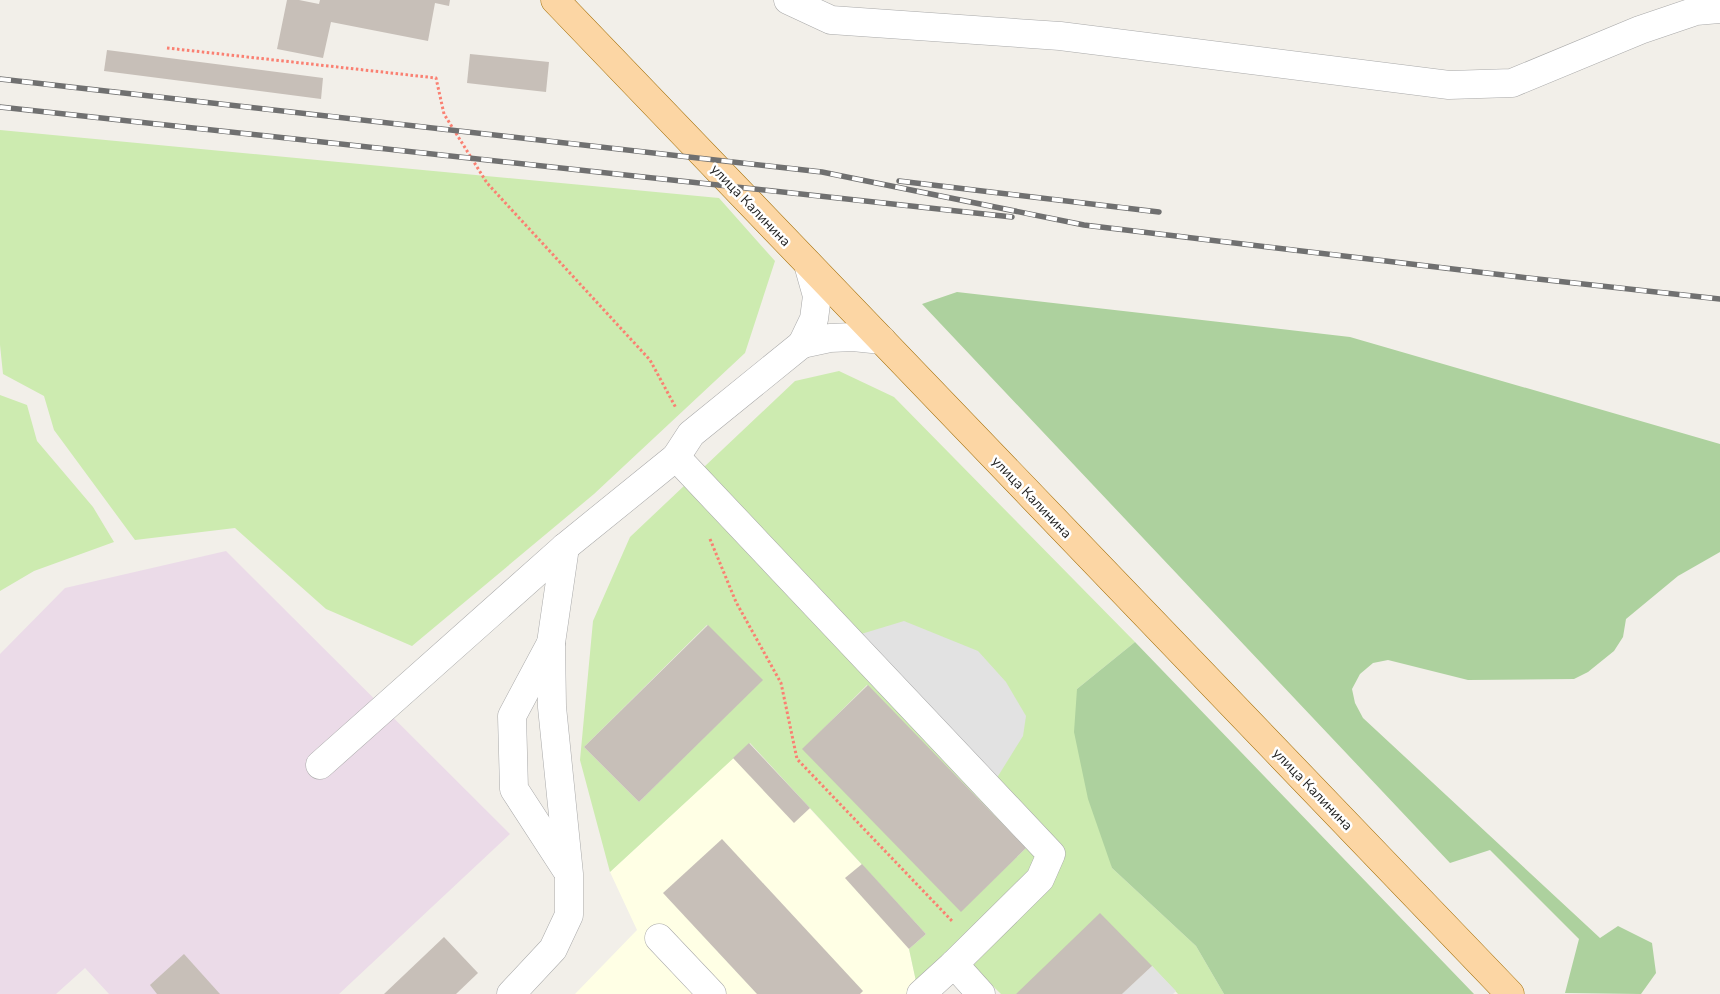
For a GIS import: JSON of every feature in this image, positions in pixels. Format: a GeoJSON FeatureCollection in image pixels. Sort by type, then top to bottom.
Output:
{"type":"FeatureCollection","features":[{"type":"Feature","properties":{"kind":"main road","name":"улица Калинина"},"geometry":{"type":"LineString","coordinates":[[555,0],[1510,994]]}},
{"type":"Feature","properties":{"kind":"street"},"geometry":{"type":"LineString","coordinates":[[788,0],[831,20],[1060,36],[1448,85],[1512,83],[1640,30],[1696,11],[1720,9]]}},
{"type":"Feature","properties":{"kind":"street"},"geometry":{"type":"LineString","coordinates":[[320,766],[565,547],[676,458],[691,434],[802,344],[814,319],[817,296],[808,264]]}},
{"type":"Feature","properties":{"kind":"street"},"geometry":{"type":"LineString","coordinates":[[802,344],[830,338],[854,337],[882,340]]}},
{"type":"Feature","properties":{"kind":"street"},"geometry":{"type":"LineString","coordinates":[[676,458],[1051,854],[1040,878],[954,964],[921,994]]}},
{"type":"Feature","properties":{"kind":"street"},"geometry":{"type":"LineString","coordinates":[[510,994],[553,949],[569,915],[569,874],[552,707],[551,643],[565,547]]}},
{"type":"Feature","properties":{"kind":"street"},"geometry":{"type":"LineString","coordinates":[[551,643],[512,716],[514,790],[569,874]]}},
{"type":"Feature","properties":{"kind":"street"},"geometry":{"type":"LineString","coordinates":[[659,938],[712,994]]}},
{"type":"Feature","properties":{"kind":"street"},"geometry":{"type":"LineString","coordinates":[[954,964],[981,994]]}},
{"type":"Feature","properties":{"kind":"path"},"geometry":{"type":"LineString","coordinates":[[167,48],[436,78],[444,114],[487,183],[650,360],[691,434]]}},
{"type":"Feature","properties":{"kind":"path"},"geometry":{"type":"LineString","coordinates":[[710,538],[736,602],[781,683],[797,759],[974,944]]}},
{"type":"Feature","properties":{"kind":"shaded area"},"geometry":{"type":"Polygon","coordinates":[[[226,551],[510,834],[339,994],[109,994],[85,968],[56,994],[0,994],[0,654],[65,588],[226,551]]]}},
{"type":"Feature","properties":{"kind":"shaded area"},"geometry":{"type":"Polygon","coordinates":[[[904,621],[978,651],[1006,682],[1026,716],[1023,736],[990,789],[848,638],[904,621]]]}},
{"type":"Feature","properties":{"kind":"shaded area"},"geometry":{"type":"Polygon","coordinates":[[[749,743],[926,934],[909,949],[917,986],[909,994],[575,994],[637,930],[610,872],[749,743]]]}},
{"type":"Feature","properties":{"kind":"shaded area"},"geometry":{"type":"Polygon","coordinates":[[[1152,966],[1176,991],[1173,994],[1122,994],[1152,966]]]}},
{"type":"Feature","properties":{"kind":"green space"},"geometry":{"type":"Polygon","coordinates":[[[0,130],[719,198],[775,261],[745,353],[594,494],[412,646],[326,609],[235,528],[135,540],[54,430],[44,396],[3,374],[0,345],[0,130]]]}},
{"type":"Feature","properties":{"kind":"green space"},"geometry":{"type":"Polygon","coordinates":[[[957,292],[1350,337],[1720,444],[1720,552],[1678,576],[1626,619],[1623,637],[1614,651],[1588,672],[1574,679],[1468,680],[1388,660],[1373,663],[1360,674],[1352,689],[1355,703],[1363,718],[1600,938],[1618,926],[1652,943],[1656,973],[1641,994],[1565,993],[1579,939],[1490,850],[1450,863],[922,304],[957,292]]]}},
{"type":"Feature","properties":{"kind":"green space"},"geometry":{"type":"Polygon","coordinates":[[[839,371],[894,397],[1135,642],[1077,689],[1112,868],[1196,946],[1224,994],[1178,994],[1152,966],[1016,994],[1001,994],[956,950],[917,986],[909,949],[926,934],[750,743],[610,872],[580,760],[593,621],[630,537],[795,381],[839,371]],[[707,625],[584,747],[639,802],[762,680],[707,625]],[[867,685],[803,749],[961,911],[1026,848],[867,685]]]}},
{"type":"Feature","properties":{"kind":"green space"},"geometry":{"type":"Polygon","coordinates":[[[0,395],[27,405],[37,441],[93,507],[114,542],[34,571],[0,591],[0,395]]]}},
{"type":"Feature","properties":{"kind":"green space"},"geometry":{"type":"Polygon","coordinates":[[[1135,642],[1474,994],[1224,994],[1196,946],[1112,868],[1088,799],[1074,732],[1077,689],[1135,642]]]}},
{"type":"Feature","properties":{"kind":"building"},"geometry":{"type":"Polygon","coordinates":[[[287,0],[319,4],[320,0],[450,0],[449,6],[435,3],[428,41],[331,22],[323,58],[277,49],[287,0]]]}},
{"type":"Feature","properties":{"kind":"building"},"geometry":{"type":"Polygon","coordinates":[[[107,50],[323,78],[321,99],[104,71],[107,50]]]}},
{"type":"Feature","properties":{"kind":"building"},"geometry":{"type":"Polygon","coordinates":[[[470,54],[549,62],[546,92],[467,83],[470,54]]]}},
{"type":"Feature","properties":{"kind":"building"},"geometry":{"type":"Polygon","coordinates":[[[708,625],[763,680],[639,802],[584,747],[708,625]]]}},
{"type":"Feature","properties":{"kind":"building"},"geometry":{"type":"Polygon","coordinates":[[[868,685],[1026,848],[961,912],[802,749],[868,685]]]}},
{"type":"Feature","properties":{"kind":"building"},"geometry":{"type":"Polygon","coordinates":[[[749,743],[810,808],[794,823],[733,758],[749,743]]]}},
{"type":"Feature","properties":{"kind":"building"},"geometry":{"type":"Polygon","coordinates":[[[722,839],[863,991],[860,994],[757,994],[663,893],[722,839]]]}},
{"type":"Feature","properties":{"kind":"building"},"geometry":{"type":"Polygon","coordinates":[[[862,864],[926,934],[909,949],[845,878],[862,864]]]}},
{"type":"Feature","properties":{"kind":"building"},"geometry":{"type":"Polygon","coordinates":[[[1100,913],[1152,966],[1122,994],[1016,994],[1100,913]]]}},
{"type":"Feature","properties":{"kind":"building"},"geometry":{"type":"Polygon","coordinates":[[[444,937],[478,973],[456,994],[384,994],[444,937]]]}},
{"type":"Feature","properties":{"kind":"building"},"geometry":{"type":"Polygon","coordinates":[[[184,954],[220,994],[157,994],[150,985],[184,954]]]}},
{"type":"Feature","properties":{"kind":"railway"},"geometry":{"type":"LineString","coordinates":[[0,79],[822,172],[1084,225],[1720,299]]}},
{"type":"Feature","properties":{"kind":"railway"},"geometry":{"type":"LineString","coordinates":[[0,107],[1012,217]]}},
{"type":"Feature","properties":{"kind":"railway"},"geometry":{"type":"LineString","coordinates":[[899,181],[1159,212]]}}]}
